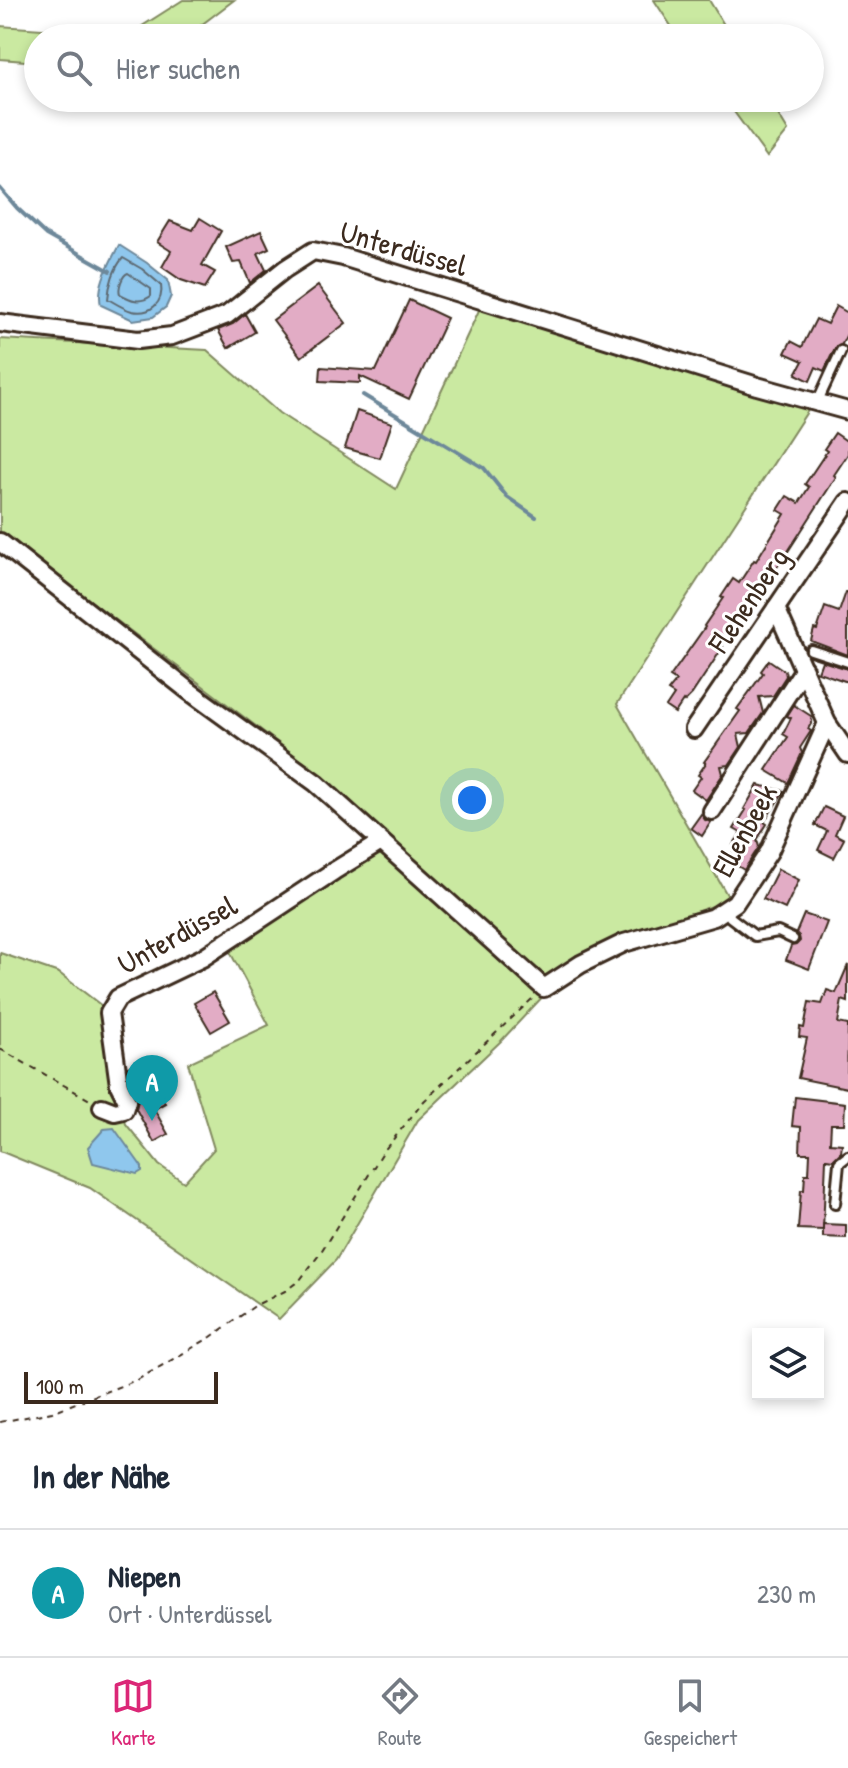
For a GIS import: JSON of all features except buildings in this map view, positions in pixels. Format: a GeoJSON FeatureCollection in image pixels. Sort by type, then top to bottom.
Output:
{"type":"FeatureCollection","features":[{"type":"Feature","properties":{"kind":"street","name":"Unterdüssel"},"geometry":{"type":"LineString","coordinates":[[0,323],[138,340],[172,336],[227,315],[313,251],[343,257],[817,403]]}},
{"type":"Feature","properties":{"kind":"street"},"geometry":{"type":"LineString","coordinates":[[817,403],[848,411]]}},
{"type":"Feature","properties":{"kind":"street","name":"Flehenberg"},"geometry":{"type":"LineString","coordinates":[[694,729],[848,502]]}},
{"type":"Feature","properties":{"kind":"street"},"geometry":{"type":"LineString","coordinates":[[0,542],[189,691],[316,783],[544,988]]}},
{"type":"Feature","properties":{"kind":"street"},"geometry":{"type":"LineString","coordinates":[[776,608],[827,723],[848,754]]}},
{"type":"Feature","properties":{"kind":"street","name":"Ellenbeek"},"geometry":{"type":"LineString","coordinates":[[712,811],[804,669]]}},
{"type":"Feature","properties":{"kind":"street","name":"Ellenbeek"},"geometry":{"type":"LineString","coordinates":[[544,988],[581,964],[624,943],[714,917],[735,903],[769,852],[827,723]]}},
{"type":"Feature","properties":{"kind":"street","name":"Unterdüssel"},"geometry":{"type":"LineString","coordinates":[[102,1107],[115,1112],[124,1110],[127,1101],[119,1085],[109,1013],[118,998],[202,958],[381,842]]}},
{"type":"Feature","properties":{"kind":"lane"},"geometry":{"type":"LineString","coordinates":[[817,403],[841,351]]}},
{"type":"Feature","properties":{"kind":"lane"},"geometry":{"type":"LineString","coordinates":[[811,650],[848,662]]}},
{"type":"Feature","properties":{"kind":"lane"},"geometry":{"type":"LineString","coordinates":[[729,907],[730,917],[755,936],[778,932],[793,939]]}},
{"type":"Feature","properties":{"kind":"lane"},"geometry":{"type":"LineString","coordinates":[[835,1204],[839,1163],[848,1156]]}},
{"type":"Feature","properties":{"kind":"path"},"geometry":{"type":"LineString","coordinates":[[0,1422],[52,1412],[139,1379],[300,1280],[383,1152],[424,1101],[544,988]]}},
{"type":"Feature","properties":{"kind":"path"},"geometry":{"type":"LineString","coordinates":[[0,1049],[102,1107]]}},
{"type":"Feature","properties":{"kind":"green space"},"geometry":{"type":"Polygon","coordinates":[[[183,0],[234,0],[202,24],[145,24],[183,0]]]}},
{"type":"Feature","properties":{"kind":"green space"},"geometry":{"type":"Polygon","coordinates":[[[654,0],[709,0],[724,24],[670,24],[654,0]]]}},
{"type":"Feature","properties":{"kind":"green space"},"geometry":{"type":"Polygon","coordinates":[[[0,26],[24,28],[24,61],[0,59],[0,26]]]}},
{"type":"Feature","properties":{"kind":"green space"},"geometry":{"type":"Polygon","coordinates":[[[734,112],[776,112],[788,131],[767,157],[734,112]]]}},
{"type":"Feature","properties":{"kind":"green space"},"geometry":{"type":"Polygon","coordinates":[[[480,308],[814,401],[617,704],[730,900],[632,934],[546,977],[323,777],[0,532],[0,339],[207,350],[279,413],[396,489],[480,308]]]}},
{"type":"Feature","properties":{"kind":"green space"},"geometry":{"type":"Polygon","coordinates":[[[382,852],[521,981],[547,992],[418,1120],[336,1260],[279,1319],[90,1188],[0,1151],[0,953],[59,973],[102,1006],[108,1072],[126,1124],[159,1165],[184,1182],[214,1149],[188,1063],[269,1025],[229,950],[335,879],[382,852]]]}},
{"type":"Feature","properties":{"kind":"water"},"geometry":{"type":"Polygon","coordinates":[[[119,245],[168,280],[171,296],[166,307],[153,317],[133,320],[101,305],[102,282],[119,245]]]}},
{"type":"Feature","properties":{"kind":"water"},"geometry":{"type":"Polygon","coordinates":[[[114,1128],[142,1167],[137,1174],[93,1163],[88,1147],[104,1129],[114,1128]]]}},
{"type":"Feature","properties":{"kind":"waterway"},"geometry":{"type":"LineString","coordinates":[[0,188],[46,235],[110,271]]}},
{"type":"Feature","properties":{"kind":"waterway"},"geometry":{"type":"LineString","coordinates":[[363,395],[484,468],[507,497],[536,517]]}},
{"type":"Feature","properties":{"kind":"place","name":"Niepen"},"geometry":{"type":"Point","coordinates":[152,1121]}}]}
